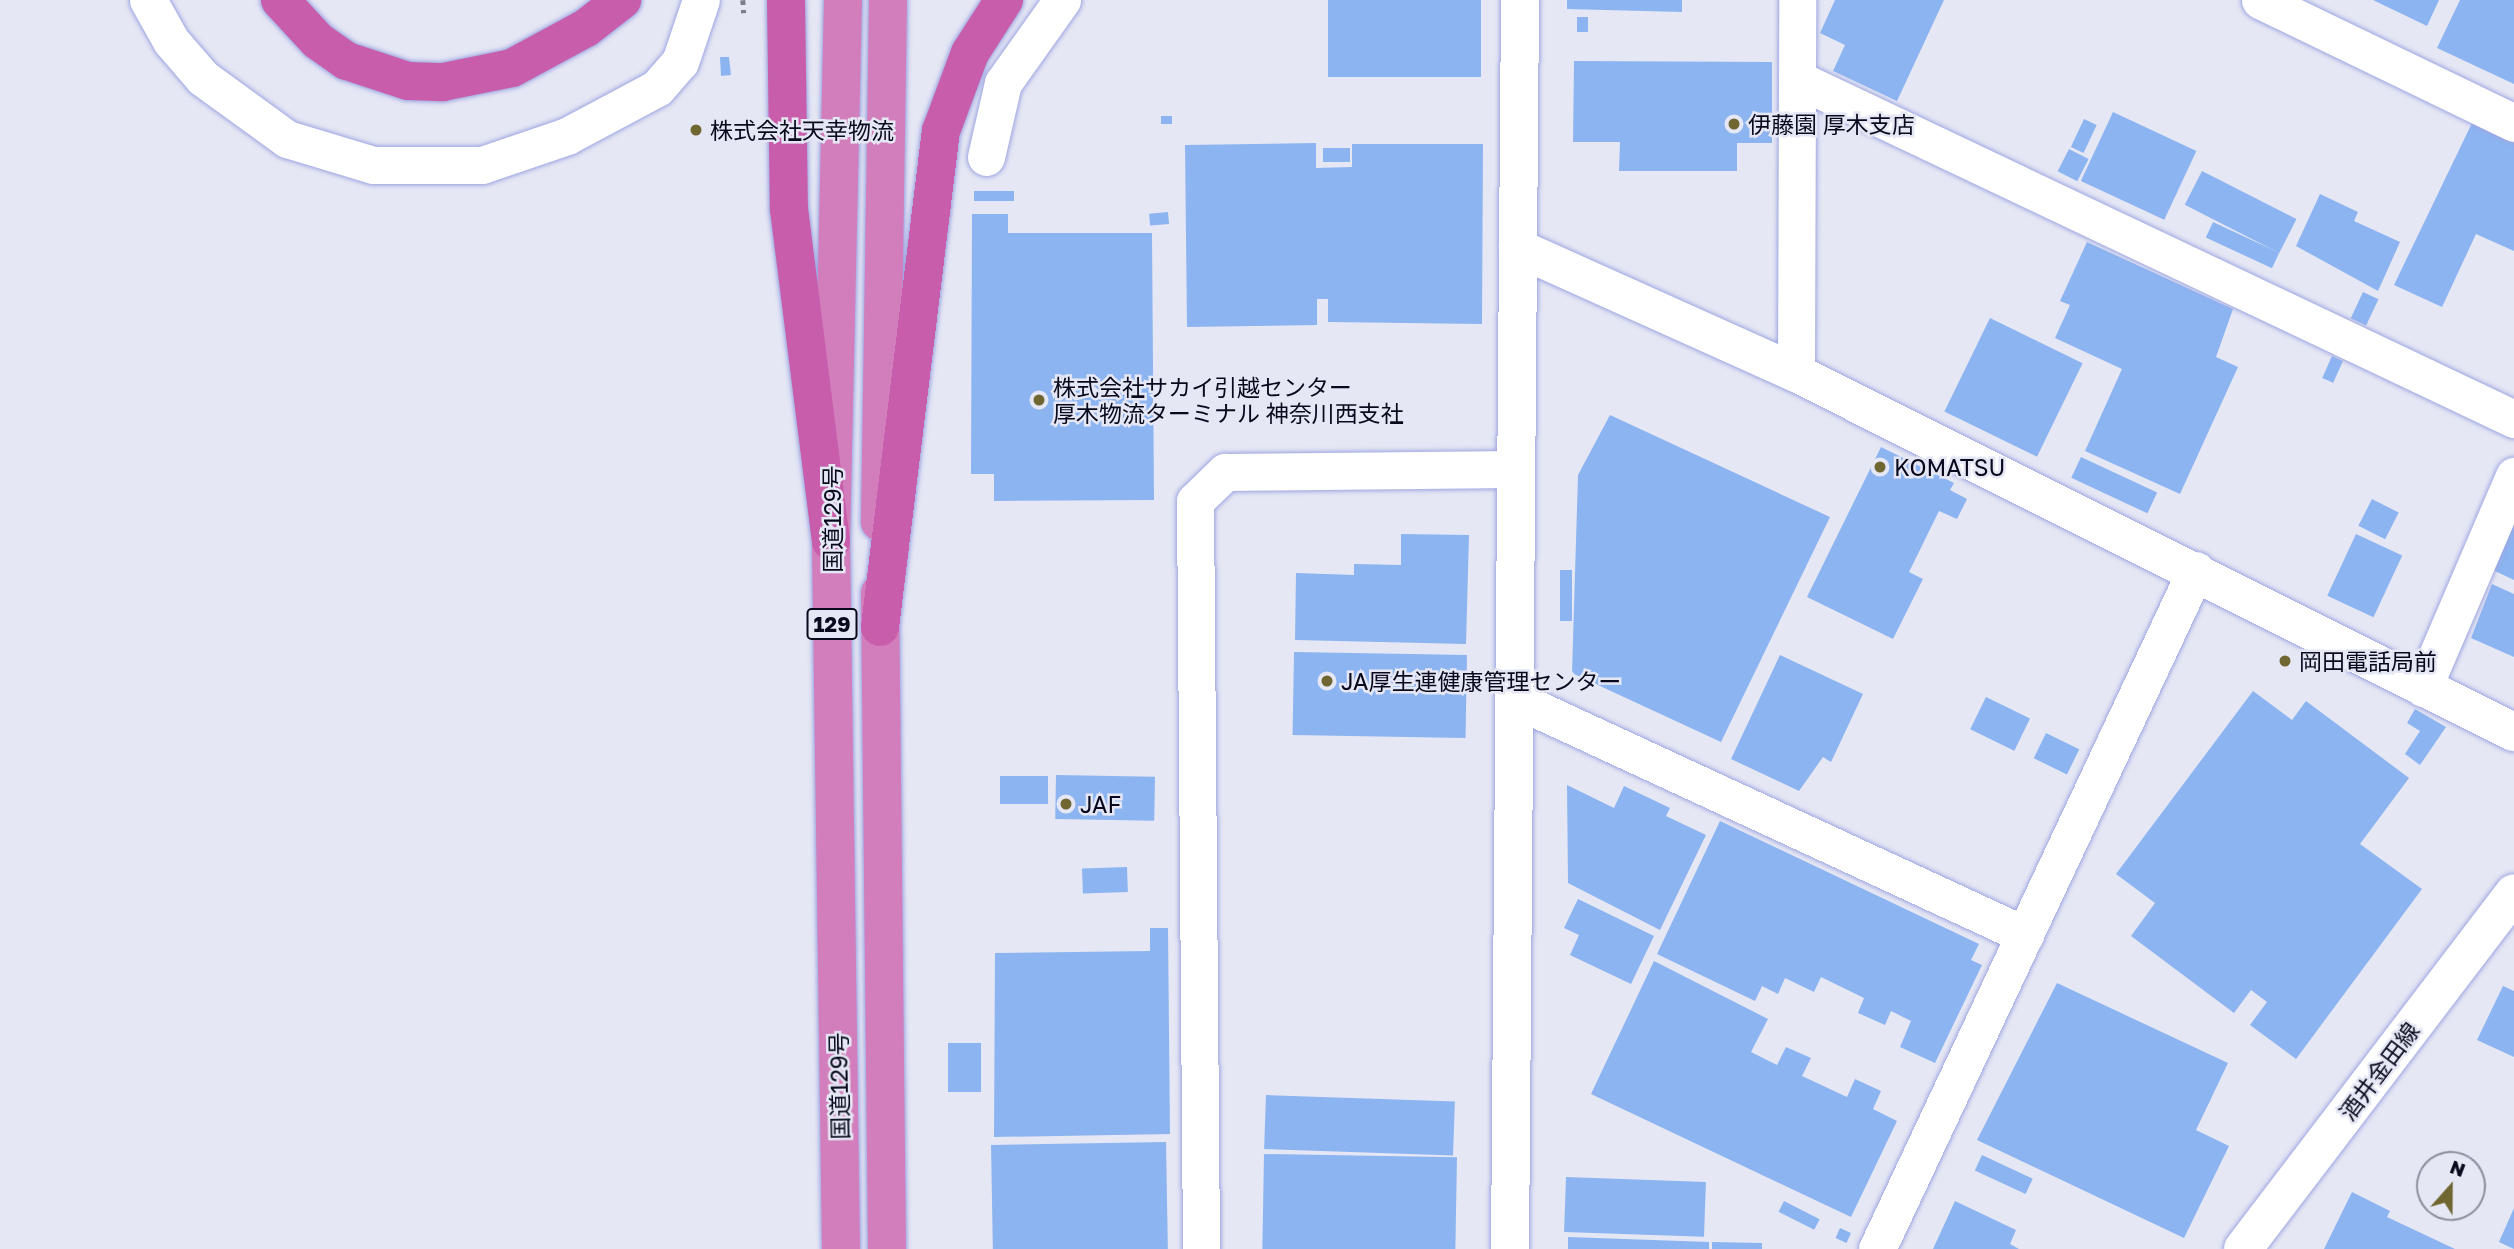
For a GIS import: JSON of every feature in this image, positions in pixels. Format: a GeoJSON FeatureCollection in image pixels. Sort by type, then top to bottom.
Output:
{"type":"FeatureCollection","features":[{"type":"Feature","properties":{"kind":"highway"},"geometry":{"type":"LineString","coordinates":[[280,0],[318,41],[347,61],[408,81],[443,82],[512,68],[586,28],[622,0]]}},
{"type":"Feature","properties":{"kind":"highway"},"geometry":{"type":"LineString","coordinates":[[786,0],[789,209],[831,541]]}},
{"type":"Feature","properties":{"kind":"highway","name":"国道129号"},"geometry":{"type":"LineString","coordinates":[[841,1249],[831,541],[843,0]]}},
{"type":"Feature","properties":{"kind":"highway","name":"国道129号"},"geometry":{"type":"LineString","coordinates":[[887,1249],[880,627],[888,0]]}},
{"type":"Feature","properties":{"kind":"highway"},"geometry":{"type":"LineString","coordinates":[[880,627],[912,409],[941,131],[970,53],[1004,0]]}},
{"type":"Feature","properties":{"kind":"street"},"geometry":{"type":"LineString","coordinates":[[148,0],[171,41],[204,78],[287,139],[348,160],[482,166],[567,136],[657,88],[680,62],[701,0]]}},
{"type":"Feature","properties":{"kind":"street"},"geometry":{"type":"LineString","coordinates":[[986,157],[1003,83],[1062,0]]}},
{"type":"Feature","properties":{"kind":"street"},"geometry":{"type":"LineString","coordinates":[[1510,1249],[1515,699],[1513,469],[1520,0]]}},
{"type":"Feature","properties":{"kind":"street"},"geometry":{"type":"LineString","coordinates":[[1796,373],[1797,0]]}},
{"type":"Feature","properties":{"kind":"street"},"geometry":{"type":"LineString","coordinates":[[2260,0],[2514,123]]}},
{"type":"Feature","properties":{"kind":"street"},"geometry":{"type":"LineString","coordinates":[[1797,79],[2514,419]]}},
{"type":"Feature","properties":{"kind":"street"},"geometry":{"type":"LineString","coordinates":[[1518,248],[1796,373],[2196,570],[2423,688],[2514,732]]}},
{"type":"Feature","properties":{"kind":"street"},"geometry":{"type":"LineString","coordinates":[[1201,1249],[1195,501],[1225,472],[1513,469]]}},
{"type":"Feature","properties":{"kind":"street"},"geometry":{"type":"LineString","coordinates":[[2423,688],[2514,476]]}},
{"type":"Feature","properties":{"kind":"street"},"geometry":{"type":"LineString","coordinates":[[1877,1249],[2196,570]]}},
{"type":"Feature","properties":{"kind":"street"},"geometry":{"type":"LineString","coordinates":[[1515,699],[2025,935]]}},
{"type":"Feature","properties":{"kind":"street","name":"酒井金田線"},"geometry":{"type":"LineString","coordinates":[[2244,1249],[2514,893]]}},
{"type":"Feature","properties":{"kind":"building"},"geometry":{"type":"Polygon","coordinates":[[[1328,0],[1481,0],[1481,77],[1328,77],[1328,0]]]}},
{"type":"Feature","properties":{"kind":"building"},"geometry":{"type":"Polygon","coordinates":[[[1567,0],[1682,0],[1682,12],[1567,9],[1567,0]]]}},
{"type":"Feature","properties":{"kind":"building"},"geometry":{"type":"Polygon","coordinates":[[[1835,0],[1944,0],[1897,101],[1833,71],[1845,45],[1820,33],[1835,0]]]}},
{"type":"Feature","properties":{"kind":"building"},"geometry":{"type":"Polygon","coordinates":[[[2373,0],[2439,0],[2427,26],[2373,0]]]}},
{"type":"Feature","properties":{"kind":"building"},"geometry":{"type":"Polygon","coordinates":[[[2460,0],[2514,0],[2514,84],[2437,48],[2460,0]]]}},
{"type":"Feature","properties":{"kind":"building"},"geometry":{"type":"Polygon","coordinates":[[[1577,17],[1588,17],[1588,32],[1577,32],[1577,17]]]}},
{"type":"Feature","properties":{"kind":"building"},"geometry":{"type":"Polygon","coordinates":[[[720,57],[729,57],[731,75],[721,76],[720,57]]]}},
{"type":"Feature","properties":{"kind":"building"},"geometry":{"type":"Polygon","coordinates":[[[1574,61],[1772,62],[1772,143],[1737,143],[1737,171],[1619,171],[1620,142],[1573,142],[1574,61]]]}},
{"type":"Feature","properties":{"kind":"building"},"geometry":{"type":"Polygon","coordinates":[[[2113,112],[2196,151],[2164,220],[2081,181],[2113,112]]]}},
{"type":"Feature","properties":{"kind":"building"},"geometry":{"type":"Polygon","coordinates":[[[1161,116],[1172,116],[1172,124],[1161,124],[1161,116]]]}},
{"type":"Feature","properties":{"kind":"building"},"geometry":{"type":"Polygon","coordinates":[[[2084,119],[2097,125],[2084,153],[2071,147],[2084,119]]]}},
{"type":"Feature","properties":{"kind":"building"},"geometry":{"type":"Polygon","coordinates":[[[2472,123],[2514,143],[2514,251],[2476,234],[2442,307],[2394,285],[2472,123]]]}},
{"type":"Feature","properties":{"kind":"building"},"geometry":{"type":"Polygon","coordinates":[[[1316,143],[1316,168],[1352,167],[1352,144],[1483,144],[1482,324],[1328,322],[1328,299],[1317,299],[1317,325],[1187,327],[1185,145],[1316,143]]]}},
{"type":"Feature","properties":{"kind":"building"},"geometry":{"type":"Polygon","coordinates":[[[1323,148],[1350,148],[1350,162],[1323,162],[1323,148]]]}},
{"type":"Feature","properties":{"kind":"building"},"geometry":{"type":"Polygon","coordinates":[[[2069,149],[2089,159],[2077,181],[2058,171],[2069,149]]]}},
{"type":"Feature","properties":{"kind":"building"},"geometry":{"type":"Polygon","coordinates":[[[2202,171],[2296,219],[2279,253],[2185,205],[2202,171]]]}},
{"type":"Feature","properties":{"kind":"building"},"geometry":{"type":"Polygon","coordinates":[[[974,191],[1014,191],[1014,201],[974,201],[974,191]]]}},
{"type":"Feature","properties":{"kind":"building"},"geometry":{"type":"Polygon","coordinates":[[[2320,194],[2358,212],[2354,221],[2400,242],[2378,291],[2296,246],[2320,194]]]}},
{"type":"Feature","properties":{"kind":"building"},"geometry":{"type":"Polygon","coordinates":[[[1168,212],[1169,224],[1150,226],[1149,214],[1168,212]]]}},
{"type":"Feature","properties":{"kind":"building"},"geometry":{"type":"Polygon","coordinates":[[[972,214],[1008,214],[1008,233],[1152,233],[1154,500],[994,501],[994,474],[971,474],[972,214]]]}},
{"type":"Feature","properties":{"kind":"building"},"geometry":{"type":"Polygon","coordinates":[[[2213,222],[2279,253],[2272,268],[2206,237],[2213,222]]]}},
{"type":"Feature","properties":{"kind":"building"},"geometry":{"type":"Polygon","coordinates":[[[2087,242],[2233,309],[2216,357],[2238,367],[2180,494],[2085,451],[2122,369],[2055,338],[2070,305],[2060,301],[2087,242]]]}},
{"type":"Feature","properties":{"kind":"building"},"geometry":{"type":"Polygon","coordinates":[[[2363,292],[2378,299],[2366,325],[2351,318],[2363,292]]]}},
{"type":"Feature","properties":{"kind":"building"},"geometry":{"type":"Polygon","coordinates":[[[1990,318],[2083,363],[2037,457],[1944,411],[1990,318]]]}},
{"type":"Feature","properties":{"kind":"building"},"geometry":{"type":"Polygon","coordinates":[[[2332,356],[2343,361],[2333,383],[2322,378],[2332,356]]]}},
{"type":"Feature","properties":{"kind":"building"},"geometry":{"type":"Polygon","coordinates":[[[1610,415],[1830,517],[1721,742],[1572,673],[1578,475],[1610,415]]]}},
{"type":"Feature","properties":{"kind":"building"},"geometry":{"type":"Polygon","coordinates":[[[1881,447],[1954,483],[1950,490],[1967,499],[1957,519],[1939,511],[1909,572],[1923,579],[1893,639],[1807,597],[1881,447]]]}},
{"type":"Feature","properties":{"kind":"building"},"geometry":{"type":"Polygon","coordinates":[[[2081,457],[2157,492],[2147,513],[2071,478],[2081,457]]]}},
{"type":"Feature","properties":{"kind":"building"},"geometry":{"type":"Polygon","coordinates":[[[2372,499],[2399,513],[2385,539],[2358,526],[2372,499]]]}},
{"type":"Feature","properties":{"kind":"building"},"geometry":{"type":"Polygon","coordinates":[[[2514,522],[2514,580],[2493,570],[2514,522]]]}},
{"type":"Feature","properties":{"kind":"building"},"geometry":{"type":"Polygon","coordinates":[[[1401,534],[1469,535],[1466,644],[1295,640],[1296,573],[1354,575],[1354,564],[1401,565],[1401,534]]]}},
{"type":"Feature","properties":{"kind":"building"},"geometry":{"type":"Polygon","coordinates":[[[2356,534],[2402,556],[2373,617],[2327,596],[2356,534]]]}},
{"type":"Feature","properties":{"kind":"building"},"geometry":{"type":"Polygon","coordinates":[[[1560,570],[1572,570],[1572,621],[1560,621],[1560,570]]]}},
{"type":"Feature","properties":{"kind":"building"},"geometry":{"type":"Polygon","coordinates":[[[2492,584],[2514,594],[2514,657],[2471,638],[2492,584]]]}},
{"type":"Feature","properties":{"kind":"building"},"geometry":{"type":"Polygon","coordinates":[[[1294,652],[1467,655],[1466,738],[1293,735],[1294,652]]]}},
{"type":"Feature","properties":{"kind":"building"},"geometry":{"type":"Polygon","coordinates":[[[1780,655],[1863,694],[1831,762],[1823,757],[1799,791],[1731,759],[1780,655]]]}},
{"type":"Feature","properties":{"kind":"building"},"geometry":{"type":"Polygon","coordinates":[[[2253,691],[2292,720],[2306,701],[2409,778],[2360,844],[2422,889],[2296,1059],[2250,1025],[2267,1002],[2251,990],[2234,1013],[2131,936],[2155,903],[2116,874],[2253,691]]]}},
{"type":"Feature","properties":{"kind":"building"},"geometry":{"type":"Polygon","coordinates":[[[1986,697],[2030,718],[2014,751],[1970,729],[1986,697]]]}},
{"type":"Feature","properties":{"kind":"building"},"geometry":{"type":"Polygon","coordinates":[[[2415,709],[2446,727],[2420,765],[2405,754],[2420,731],[2407,723],[2415,709]]]}},
{"type":"Feature","properties":{"kind":"building"},"geometry":{"type":"Polygon","coordinates":[[[2046,733],[2079,749],[2067,774],[2034,758],[2046,733]]]}},
{"type":"Feature","properties":{"kind":"building"},"geometry":{"type":"Polygon","coordinates":[[[1056,775],[1155,777],[1154,821],[1055,819],[1056,775]]]}},
{"type":"Feature","properties":{"kind":"building"},"geometry":{"type":"Polygon","coordinates":[[[1000,776],[1048,776],[1048,804],[1000,804],[1000,776]]]}},
{"type":"Feature","properties":{"kind":"building"},"geometry":{"type":"Polygon","coordinates":[[[1567,785],[1614,808],[1624,786],[1670,808],[1666,816],[1706,835],[1660,930],[1568,883],[1567,785]]]}},
{"type":"Feature","properties":{"kind":"building"},"geometry":{"type":"Polygon","coordinates":[[[1720,821],[1979,944],[1971,960],[1982,965],[1935,1063],[1900,1047],[1911,1021],[1891,1011],[1885,1025],[1858,1013],[1864,998],[1821,977],[1814,992],[1785,978],[1778,994],[1762,986],[1755,1001],[1657,954],[1720,821]]]}},
{"type":"Feature","properties":{"kind":"building"},"geometry":{"type":"Polygon","coordinates":[[[1127,867],[1128,892],[1083,894],[1082,869],[1127,867]]]}},
{"type":"Feature","properties":{"kind":"building"},"geometry":{"type":"Polygon","coordinates":[[[1578,899],[1654,936],[1631,984],[1570,955],[1579,935],[1564,928],[1578,899]]]}},
{"type":"Feature","properties":{"kind":"building"},"geometry":{"type":"Polygon","coordinates":[[[1150,928],[1168,928],[1170,1134],[994,1137],[995,953],[1150,951],[1150,928]]]}},
{"type":"Feature","properties":{"kind":"building"},"geometry":{"type":"Polygon","coordinates":[[[1654,961],[1768,1019],[1751,1052],[1777,1065],[1786,1047],[1811,1058],[1802,1076],[1847,1097],[1855,1079],[1881,1091],[1873,1109],[1897,1121],[1851,1217],[1591,1094],[1654,961]]]}},
{"type":"Feature","properties":{"kind":"building"},"geometry":{"type":"Polygon","coordinates":[[[2057,983],[2228,1063],[2196,1130],[2229,1146],[2184,1238],[1977,1140],[2057,983]]]}},
{"type":"Feature","properties":{"kind":"building"},"geometry":{"type":"Polygon","coordinates":[[[2503,986],[2514,991],[2514,1057],[2477,1040],[2503,986]]]}},
{"type":"Feature","properties":{"kind":"building"},"geometry":{"type":"Polygon","coordinates":[[[948,1043],[981,1043],[981,1092],[948,1092],[948,1043]]]}},
{"type":"Feature","properties":{"kind":"building"},"geometry":{"type":"Polygon","coordinates":[[[1266,1095],[1455,1102],[1453,1156],[1264,1149],[1266,1095]]]}},
{"type":"Feature","properties":{"kind":"building"},"geometry":{"type":"Polygon","coordinates":[[[1166,1142],[1168,1249],[993,1249],[991,1145],[1166,1142]]]}},
{"type":"Feature","properties":{"kind":"building"},"geometry":{"type":"Polygon","coordinates":[[[1264,1154],[1457,1157],[1455,1249],[1262,1249],[1264,1154]]]}},
{"type":"Feature","properties":{"kind":"building"},"geometry":{"type":"Polygon","coordinates":[[[1982,1155],[2033,1179],[2026,1194],[1975,1170],[1982,1155]]]}},
{"type":"Feature","properties":{"kind":"building"},"geometry":{"type":"Polygon","coordinates":[[[1566,1177],[1706,1182],[1704,1237],[1564,1232],[1566,1177]]]}},
{"type":"Feature","properties":{"kind":"building"},"geometry":{"type":"Polygon","coordinates":[[[2352,1192],[2390,1211],[2387,1217],[2455,1249],[2324,1249],[2352,1192]]]}},
{"type":"Feature","properties":{"kind":"building"},"geometry":{"type":"Polygon","coordinates":[[[1784,1201],[1820,1219],[1814,1230],[1779,1212],[1784,1201]]]}},
{"type":"Feature","properties":{"kind":"building"},"geometry":{"type":"Polygon","coordinates":[[[1955,1201],[2016,1230],[2010,1244],[2019,1249],[1933,1249],[1955,1201]]]}},
{"type":"Feature","properties":{"kind":"building"},"geometry":{"type":"Polygon","coordinates":[[[2514,1208],[2514,1249],[2499,1242],[2514,1208]]]}},
{"type":"Feature","properties":{"kind":"building"},"geometry":{"type":"Polygon","coordinates":[[[1840,1228],[1851,1233],[1846,1243],[1836,1238],[1840,1228]]]}},
{"type":"Feature","properties":{"kind":"building"},"geometry":{"type":"Polygon","coordinates":[[[1568,1237],[1709,1242],[1709,1249],[1568,1249],[1568,1237]]]}},
{"type":"Feature","properties":{"kind":"building"},"geometry":{"type":"Polygon","coordinates":[[[1712,1242],[1762,1243],[1762,1249],[1712,1249],[1712,1242]]]}},
{"type":"Feature","properties":{"kind":"place","name":"伊藤園 厚木支店"},"geometry":{"type":"Point","coordinates":[1734,124]}},
{"type":"Feature","properties":{"kind":"place","name":"株式会社天幸物流"},"geometry":{"type":"Point","coordinates":[696,130]}},
{"type":"Feature","properties":{"kind":"place","name":"株式会社サカイ引越センター 厚木物流ターミナル 神奈川西支社"},"geometry":{"type":"Point","coordinates":[1039,400]}},
{"type":"Feature","properties":{"kind":"place","name":"KOMATSU"},"geometry":{"type":"Point","coordinates":[1880,467]}},
{"type":"Feature","properties":{"kind":"place","name":"岡田電話局前"},"geometry":{"type":"Point","coordinates":[2285,661]}},
{"type":"Feature","properties":{"kind":"place","name":"JA厚生連健康管理センター"},"geometry":{"type":"Point","coordinates":[1327,681]}},
{"type":"Feature","properties":{"kind":"place","name":"JAF"},"geometry":{"type":"Point","coordinates":[1066,804]}}]}
